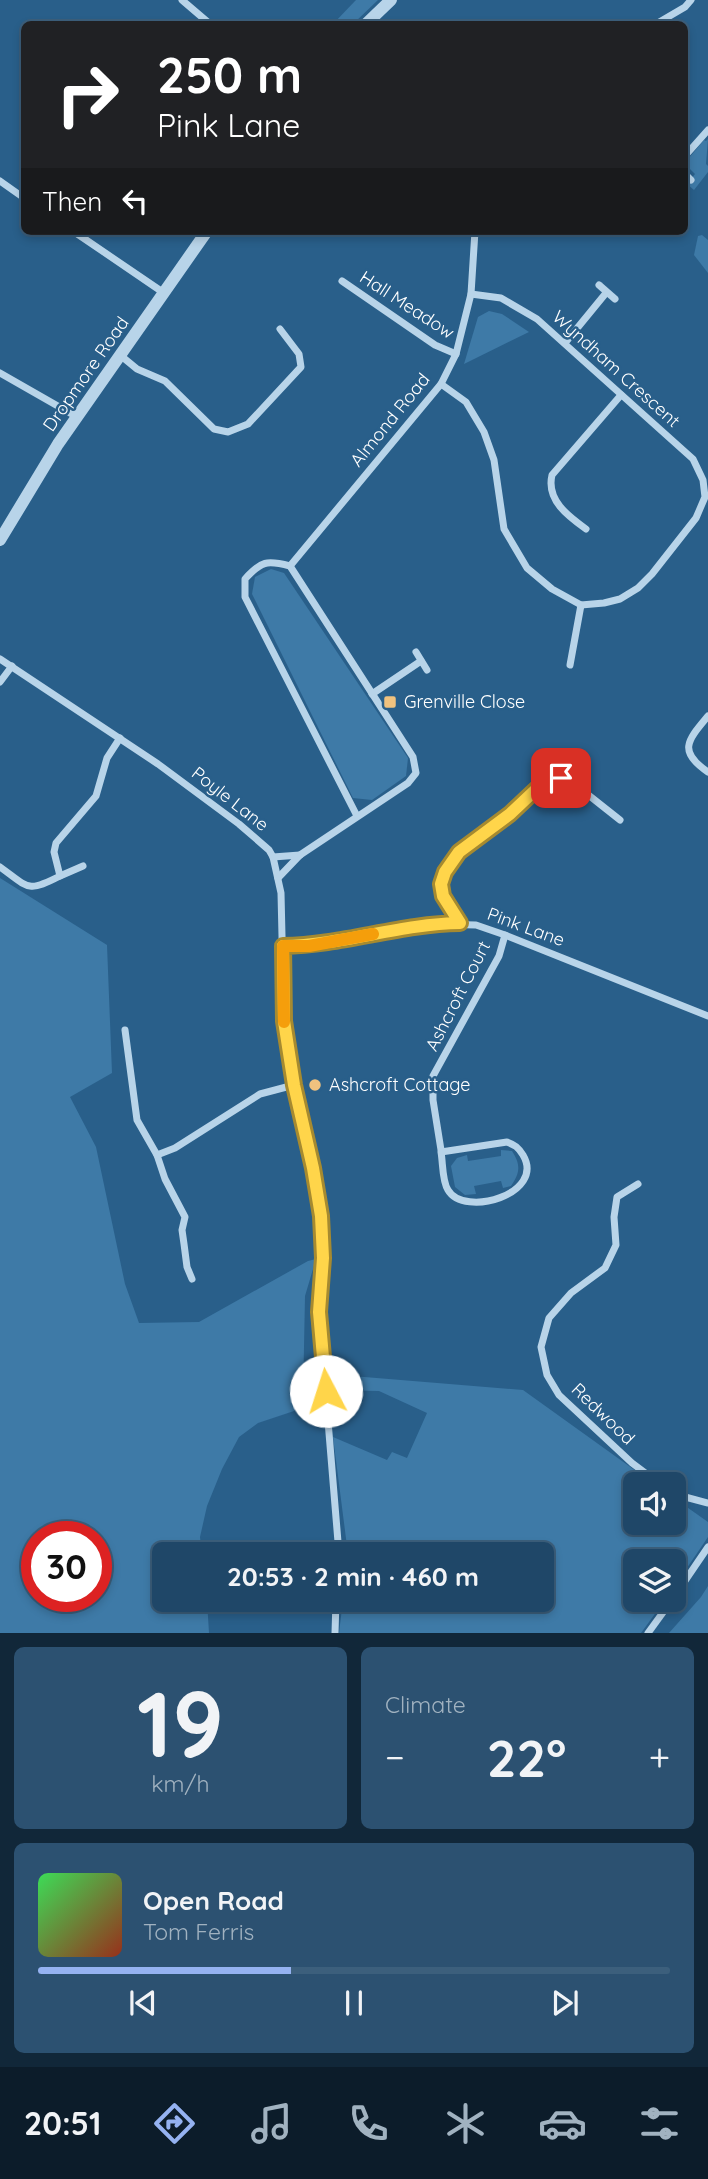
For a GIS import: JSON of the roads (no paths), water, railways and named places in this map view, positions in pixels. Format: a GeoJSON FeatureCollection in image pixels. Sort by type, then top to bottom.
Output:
{"type":"FeatureCollection","features":[{"type":"Feature","properties":{"kind":"street"},"geometry":{"type":"LineString","coordinates":[[183,0],[207,21]]}},
{"type":"Feature","properties":{"kind":"street"},"geometry":{"type":"LineString","coordinates":[[369,21],[391,0]]}},
{"type":"Feature","properties":{"kind":"street"},"geometry":{"type":"LineString","coordinates":[[661,21],[685,7],[691,0]]}},
{"type":"Feature","properties":{"kind":"street"},"geometry":{"type":"LineString","coordinates":[[688,153],[708,130]]}},
{"type":"Feature","properties":{"kind":"street"},"geometry":{"type":"LineString","coordinates":[[688,177],[691,180]]}},
{"type":"Feature","properties":{"kind":"street"},"geometry":{"type":"LineString","coordinates":[[0,181],[21,196]]}},
{"type":"Feature","properties":{"kind":"street"},"geometry":{"type":"LineString","coordinates":[[79,235],[165,294]]}},
{"type":"Feature","properties":{"kind":"street","name":"Dropmore Road"},"geometry":{"type":"LineString","coordinates":[[0,540],[77,417],[204,235]]}},
{"type":"Feature","properties":{"kind":"street","name":"Almond Road"},"geometry":{"type":"LineString","coordinates":[[290,566],[441,384],[456,354],[471,294],[475,235]]}},
{"type":"Feature","properties":{"kind":"street","name":"Hall Meadow"},"geometry":{"type":"LineString","coordinates":[[342,281],[435,345],[456,354]]}},
{"type":"Feature","properties":{"kind":"street"},"geometry":{"type":"LineString","coordinates":[[599,285],[615,299]]}},
{"type":"Feature","properties":{"kind":"street"},"geometry":{"type":"LineString","coordinates":[[565,343],[606,293]]}},
{"type":"Feature","properties":{"kind":"street","name":"Wyndham Crescent"},"geometry":{"type":"LineString","coordinates":[[471,294],[502,298],[537,318],[693,458],[704,480],[707,498],[696,518],[652,574],[638,588],[620,599],[581,605]]}},
{"type":"Feature","properties":{"kind":"street"},"geometry":{"type":"LineString","coordinates":[[120,355],[136,369],[165,381],[214,429],[228,432],[248,424],[301,367],[299,354],[280,329]]}},
{"type":"Feature","properties":{"kind":"street"},"geometry":{"type":"LineString","coordinates":[[0,373],[77,417]]}},
{"type":"Feature","properties":{"kind":"street"},"geometry":{"type":"LineString","coordinates":[[441,384],[466,402],[484,432],[494,460],[504,529],[527,568],[552,589],[581,605],[570,665]]}},
{"type":"Feature","properties":{"kind":"street"},"geometry":{"type":"LineString","coordinates":[[586,529],[557,504],[550,482],[552,475],[621,395]]}},
{"type":"Feature","properties":{"kind":"street"},"geometry":{"type":"LineString","coordinates":[[278,878],[300,855],[408,783],[415,773],[413,757],[290,566],[272,561],[256,566],[245,579],[245,597],[357,816]]}},
{"type":"Feature","properties":{"kind":"street"},"geometry":{"type":"LineString","coordinates":[[416,652],[427,670]]}},
{"type":"Feature","properties":{"kind":"street","name":"Poyle Lane"},"geometry":{"type":"LineString","coordinates":[[0,659],[158,764],[239,824],[269,850],[273,857],[281,893],[284,1021],[294,1085],[321,1216],[323,1258],[319,1312],[338,1542]]}},
{"type":"Feature","properties":{"kind":"street"},"geometry":{"type":"LineString","coordinates":[[372,694],[421,661]]}},
{"type":"Feature","properties":{"kind":"street"},"geometry":{"type":"LineString","coordinates":[[0,682],[12,666]]}},
{"type":"Feature","properties":{"kind":"street"},"geometry":{"type":"LineString","coordinates":[[708,716],[690,738],[688,747],[689,755],[695,763],[708,772]]}},
{"type":"Feature","properties":{"kind":"street"},"geometry":{"type":"LineString","coordinates":[[60,876],[54,852],[56,843],[96,796],[107,758],[120,738]]}},
{"type":"Feature","properties":{"kind":"street"},"geometry":{"type":"LineString","coordinates":[[460,923],[443,896],[441,884],[445,872],[459,852],[510,814],[546,780],[561,778],[572,782],[620,820]]}},
{"type":"Feature","properties":{"kind":"street"},"geometry":{"type":"LineString","coordinates":[[273,857],[300,855]]}},
{"type":"Feature","properties":{"kind":"street"},"geometry":{"type":"LineString","coordinates":[[0,867],[26,886],[38,887],[83,866]]}},
{"type":"Feature","properties":{"kind":"street","name":"Pink Lane"},"geometry":{"type":"LineString","coordinates":[[283,946],[309,946],[433,924],[475,925],[708,1016]]}},
{"type":"Feature","properties":{"kind":"street","name":"Ashcroft Court"},"geometry":{"type":"LineString","coordinates":[[441,1152],[507,1142],[516,1145],[525,1159],[527,1175],[511,1194],[472,1204],[457,1200],[447,1189],[441,1152],[433,1100],[433,1076],[499,956],[505,935]]}},
{"type":"Feature","properties":{"kind":"street"},"geometry":{"type":"LineString","coordinates":[[125,1030],[137,1120],[157,1155],[164,1179],[185,1217],[182,1230],[187,1267],[192,1279]]}},
{"type":"Feature","properties":{"kind":"street"},"geometry":{"type":"LineString","coordinates":[[157,1155],[175,1148],[260,1094],[294,1085]]}},
{"type":"Feature","properties":{"kind":"street","name":"Redwood"},"geometry":{"type":"LineString","coordinates":[[638,1184],[617,1196],[614,1217],[616,1245],[605,1268],[571,1293],[549,1318],[541,1348],[547,1375],[559,1395],[643,1472]]}},
{"type":"Feature","properties":{"kind":"street"},"geometry":{"type":"LineString","coordinates":[[686,1497],[708,1503]]}},
{"type":"Feature","properties":{"kind":"street"},"geometry":{"type":"LineString","coordinates":[[686,1579],[708,1547]]}},
{"type":"Feature","properties":{"kind":"street"},"geometry":{"type":"LineString","coordinates":[[335,1633],[336,1612]]}},
{"type":"Feature","properties":{"kind":"street"},"geometry":{"type":"LineString","coordinates":[[648,1633],[663,1612]]}},
{"type":"Feature","properties":{"kind":"place","name":"Grenville Close"},"geometry":{"type":"Point","coordinates":[390,702]}},
{"type":"Feature","properties":{"kind":"place","name":"Ashcroft Cottage"},"geometry":{"type":"Point","coordinates":[315,1085]}}]}
